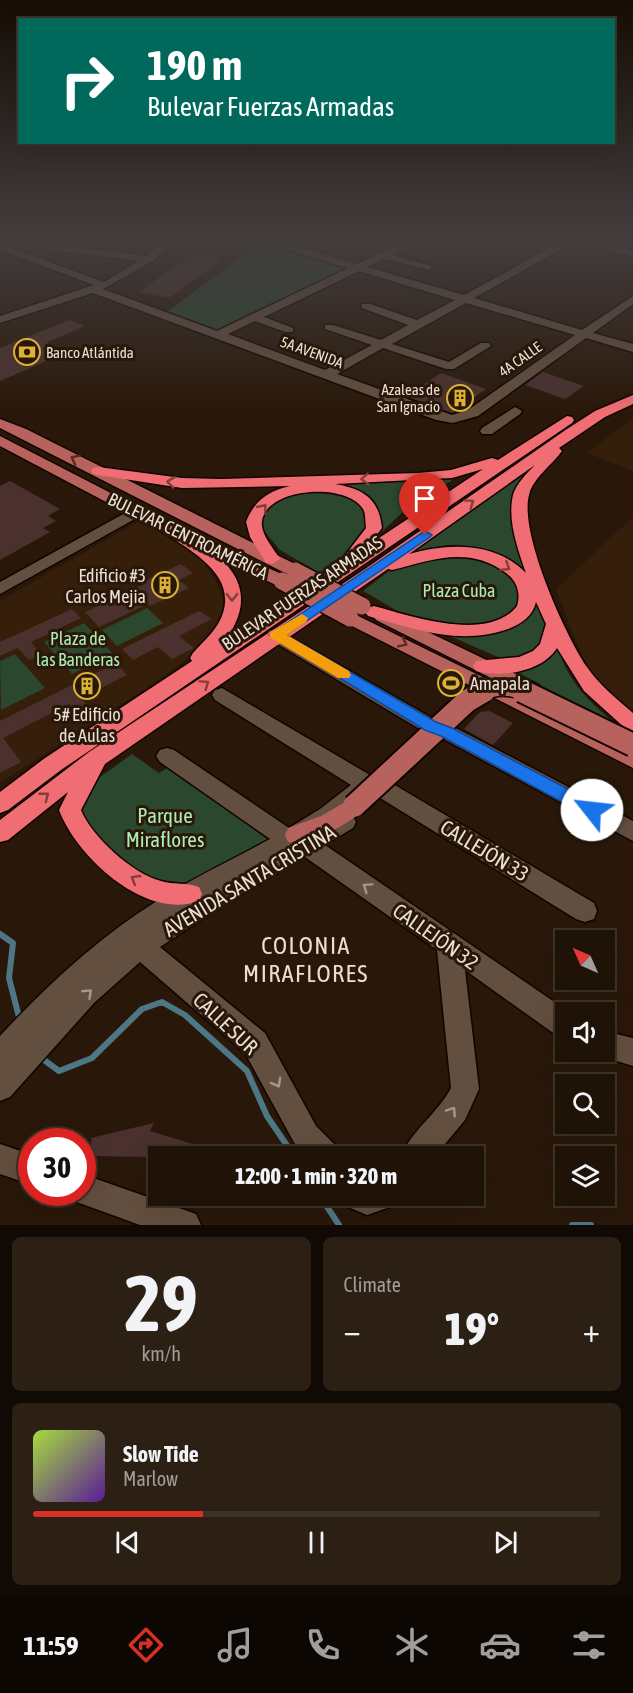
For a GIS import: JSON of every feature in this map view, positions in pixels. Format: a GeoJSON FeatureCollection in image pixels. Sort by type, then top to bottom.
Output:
{"type":"FeatureCollection","features":[{"type":"Feature","properties":{"kind":"highway","name":"BULEVAR FUERZAS ARMADAS"},"geometry":{"type":"LineString","coordinates":[[0,804],[53,764],[524,449],[587,408],[633,388]]}},
{"type":"Feature","properties":{"kind":"highway","name":"BULEVAR FUERZAS ARMADAS"},"geometry":{"type":"LineString","coordinates":[[0,833],[97,758],[371,573],[572,432],[600,414],[633,399]]}},
{"type":"Feature","properties":{"kind":"highway"},"geometry":{"type":"LineString","coordinates":[[572,432],[526,485],[521,495],[519,521],[534,574],[555,624],[580,673],[633,724]]}},
{"type":"Feature","properties":{"kind":"highway"},"geometry":{"type":"LineString","coordinates":[[99,471],[182,483],[418,477],[475,469],[524,449]]}},
{"type":"Feature","properties":{"kind":"highway"},"geometry":{"type":"LineString","coordinates":[[272,560],[261,541],[254,522],[262,505],[293,490],[311,486],[337,488],[348,491],[368,503],[374,528],[343,569]]}},
{"type":"Feature","properties":{"kind":"highway"},"geometry":{"type":"LineString","coordinates":[[167,528],[213,559],[228,575],[235,594],[230,618],[189,672]]}},
{"type":"Feature","properties":{"kind":"highway"},"geometry":{"type":"LineString","coordinates":[[362,612],[446,629],[478,630],[504,625],[515,618],[523,611],[529,597],[520,576],[512,570],[482,554],[465,551],[434,553],[371,573]]}},
{"type":"Feature","properties":{"kind":"highway"},"geometry":{"type":"LineString","coordinates":[[481,673],[528,661],[545,652],[554,639],[555,624]]}},
{"type":"Feature","properties":{"kind":"highway"},"geometry":{"type":"LineString","coordinates":[[97,758],[70,810],[78,830],[128,876],[162,892],[195,899]]}},
{"type":"Feature","properties":{"kind":"main road","name":"BULEVAR CENTROAMÉRICA"},"geometry":{"type":"LineString","coordinates":[[0,423],[272,560],[288,576]]}},
{"type":"Feature","properties":{"kind":"main road","name":"BULEVAR CENTROAMÉRICA"},"geometry":{"type":"LineString","coordinates":[[0,440],[167,528],[288,576],[481,673],[633,740]]}},
{"type":"Feature","properties":{"kind":"main road","name":"BULEVAR CENTROAMÉRICA"},"geometry":{"type":"LineString","coordinates":[[481,673],[513,698],[633,760]]}},
{"type":"Feature","properties":{"kind":"main road"},"geometry":{"type":"LineString","coordinates":[[297,840],[354,806],[467,701],[482,691],[498,687],[515,687],[536,695],[633,745]]}},
{"type":"Feature","properties":{"kind":"street"},"geometry":{"type":"LineString","coordinates":[[0,320],[63,298]]}},
{"type":"Feature","properties":{"kind":"street","name":"5A AVENIDA"},"geometry":{"type":"LineString","coordinates":[[128,298],[327,375],[441,417],[453,418]]}},
{"type":"Feature","properties":{"kind":"street"},"geometry":{"type":"LineString","coordinates":[[217,334],[293,298]]}},
{"type":"Feature","properties":{"kind":"street"},"geometry":{"type":"LineString","coordinates":[[327,375],[467,298]]}},
{"type":"Feature","properties":{"kind":"street"},"geometry":{"type":"LineString","coordinates":[[468,298],[633,348]]}},
{"type":"Feature","properties":{"kind":"street","name":"4A CALLE"},"geometry":{"type":"LineString","coordinates":[[453,418],[473,413],[633,299]]}},
{"type":"Feature","properties":{"kind":"street"},"geometry":{"type":"LineString","coordinates":[[366,306],[419,325]]}},
{"type":"Feature","properties":{"kind":"street"},"geometry":{"type":"LineString","coordinates":[[253,317],[290,330]]}},
{"type":"Feature","properties":{"kind":"street"},"geometry":{"type":"LineString","coordinates":[[329,327],[450,366],[485,346]]}},
{"type":"Feature","properties":{"kind":"street"},"geometry":{"type":"LineString","coordinates":[[487,431],[515,411]]}},
{"type":"Feature","properties":{"kind":"street"},"geometry":{"type":"LineString","coordinates":[[473,413],[499,422]]}},
{"type":"Feature","properties":{"kind":"street"},"geometry":{"type":"LineString","coordinates":[[0,590],[136,512]]}},
{"type":"Feature","properties":{"kind":"street"},"geometry":{"type":"LineString","coordinates":[[276,635],[439,729],[633,832]]}},
{"type":"Feature","properties":{"kind":"street","name":"AVENIDA SANTA CRISTINA"},"geometry":{"type":"LineString","coordinates":[[439,729],[481,673]]}},
{"type":"Feature","properties":{"kind":"street","name":"CALLEJÓN 33"},"geometry":{"type":"LineString","coordinates":[[222,695],[585,911]]}},
{"type":"Feature","properties":{"kind":"street","name":"AVENIDA SANTA CRISTINA"},"geometry":{"type":"LineString","coordinates":[[0,1087],[12,1053],[43,1024],[101,980],[135,940],[195,899],[297,840],[346,821],[376,787],[439,729],[475,705],[491,700],[513,698]]}},
{"type":"Feature","properties":{"kind":"street","name":"CALLEJÓN 32"},"geometry":{"type":"LineString","coordinates":[[167,756],[297,840],[555,1018]]}},
{"type":"Feature","properties":{"kind":"street","name":"CALLE SUR"},"geometry":{"type":"LineString","coordinates":[[135,940],[255,1043],[306,1136],[315,1146]]}},
{"type":"Feature","properties":{"kind":"street"},"geometry":{"type":"LineString","coordinates":[[424,1146],[455,1110],[465,1089],[449,945]]}},
{"type":"Feature","properties":{"kind":"street"},"geometry":{"type":"LineString","coordinates":[[615,1047],[633,1052]]}},
{"type":"Feature","properties":{"kind":"street"},"geometry":{"type":"LineString","coordinates":[[0,1159],[18,1165]]}},
{"type":"Feature","properties":{"kind":"street"},"geometry":{"type":"LineString","coordinates":[[96,1194],[184,1225]]}},
{"type":"Feature","properties":{"kind":"shaded area"},"geometry":{"type":"Polygon","coordinates":[[[633,418],[633,471],[587,453],[633,418]]]}},
{"type":"Feature","properties":{"kind":"shaded area"},"geometry":{"type":"Polygon","coordinates":[[[633,517],[633,718],[589,675],[556,589],[633,517]]]}},
{"type":"Feature","properties":{"kind":"shaded area"},"geometry":{"type":"Polygon","coordinates":[[[139,521],[151,523],[201,558],[216,582],[224,602],[223,620],[203,647],[148,687],[0,783],[0,601],[139,521]]]}},
{"type":"Feature","properties":{"kind":"green space"},"geometry":{"type":"Polygon","coordinates":[[[186,298],[291,298],[215,334],[163,315],[186,298]]]}},
{"type":"Feature","properties":{"kind":"green space"},"geometry":{"type":"Polygon","coordinates":[[[536,465],[518,492],[547,625],[537,654],[507,661],[436,630],[514,623],[527,582],[487,556],[465,547],[442,546],[419,554],[410,554],[536,465]]]}},
{"type":"Feature","properties":{"kind":"green space"},"geometry":{"type":"Polygon","coordinates":[[[459,476],[407,508],[370,543],[378,524],[364,509],[367,521],[359,539],[344,555],[320,573],[280,550],[260,526],[268,501],[320,483],[459,476]]]}},
{"type":"Feature","properties":{"kind":"green space","name":"Plaza Cuba"},"geometry":{"type":"Polygon","coordinates":[[[467,553],[508,570],[525,594],[514,616],[471,629],[406,616],[363,591],[393,568],[418,559],[467,553]]]}},
{"type":"Feature","properties":{"kind":"green space"},"geometry":{"type":"Polygon","coordinates":[[[147,608],[163,623],[117,646],[102,630],[147,608]]]}},
{"type":"Feature","properties":{"kind":"green space","name":"Plaza de las Banderas"},"geometry":{"type":"Polygon","coordinates":[[[84,623],[113,654],[72,674],[44,642],[84,623]]]}},
{"type":"Feature","properties":{"kind":"green space"},"geometry":{"type":"Polygon","coordinates":[[[557,639],[564,664],[577,686],[615,723],[511,671],[557,639]]]}},
{"type":"Feature","properties":{"kind":"green space"},"geometry":{"type":"Polygon","coordinates":[[[15,654],[45,688],[1,710],[0,661],[15,654]]]}},
{"type":"Feature","properties":{"kind":"green space","name":"Parque Miraflores"},"geometry":{"type":"Polygon","coordinates":[[[132,754],[159,773],[172,765],[269,840],[187,886],[166,887],[147,879],[103,846],[78,807],[93,782],[132,754]]]}},
{"type":"Feature","properties":{"kind":"building","name":"Banco Atlántida"},"geometry":{"type":"Polygon","coordinates":[[[69,320],[85,326],[46,343],[52,345],[42,349],[58,356],[0,381],[0,348],[69,320]]]}},
{"type":"Feature","properties":{"kind":"building"},"geometry":{"type":"Polygon","coordinates":[[[543,372],[584,386],[565,399],[525,385],[543,372]]]}},
{"type":"Feature","properties":{"kind":"building"},"geometry":{"type":"Polygon","coordinates":[[[441,373],[486,389],[452,413],[406,396],[441,373]]]}},
{"type":"Feature","properties":{"kind":"building"},"geometry":{"type":"Polygon","coordinates":[[[10,481],[60,509],[48,516],[56,521],[43,528],[50,532],[0,560],[0,486],[10,481]]]}},
{"type":"Feature","properties":{"kind":"building"},"geometry":{"type":"Polygon","coordinates":[[[181,564],[193,573],[179,580],[189,588],[99,627],[85,612],[145,584],[142,582],[181,564]]]}},
{"type":"Feature","properties":{"kind":"building"},"geometry":{"type":"Polygon","coordinates":[[[72,609],[81,618],[31,642],[41,655],[29,660],[18,648],[0,656],[0,642],[72,609]]]}},
{"type":"Feature","properties":{"kind":"building"},"geometry":{"type":"Polygon","coordinates":[[[199,611],[212,619],[179,636],[194,648],[172,659],[158,647],[133,660],[122,649],[199,611]]]}},
{"type":"Feature","properties":{"kind":"building","name":"5# Edificio de Aulas"},"geometry":{"type":"Polygon","coordinates":[[[116,663],[127,675],[81,698],[91,710],[79,716],[69,704],[3,738],[21,762],[0,773],[0,721],[116,663]]]}},
{"type":"Feature","properties":{"kind":"building"},"geometry":{"type":"Polygon","coordinates":[[[489,711],[513,723],[493,745],[464,729],[480,712],[489,711]]]}},
{"type":"Feature","properties":{"kind":"building"},"geometry":{"type":"Polygon","coordinates":[[[154,1123],[150,1131],[199,1146],[148,1146],[148,1157],[96,1156],[96,1137],[154,1123]]]}},
{"type":"Feature","properties":{"kind":"waterway"},"geometry":{"type":"LineString","coordinates":[[0,934],[13,943],[9,978],[20,1021]]}},
{"type":"Feature","properties":{"kind":"waterway"},"geometry":{"type":"LineString","coordinates":[[40,1057],[59,1071],[92,1058],[142,1009],[162,1002],[185,1015],[247,1071],[267,1116],[287,1146]]}},
{"type":"Feature","properties":{"kind":"waterway"},"geometry":{"type":"LineString","coordinates":[[327,1206],[339,1225]]}},
{"type":"Feature","properties":{"kind":"waterway"},"geometry":{"type":"LineString","coordinates":[[572,1225],[591,1225]]}},
{"type":"Feature","properties":{"kind":"slow traffic"},"geometry":{"type":"LineString","coordinates":[[302,618],[276,635],[343,675]]}},
{"type":"Feature","properties":{"kind":"place","name":"Banco Atlántida"},"geometry":{"type":"Point","coordinates":[27,352]}},
{"type":"Feature","properties":{"kind":"place","name":"Azaleas de San Ignacio"},"geometry":{"type":"Point","coordinates":[460,398]}},
{"type":"Feature","properties":{"kind":"place","name":"Edificio #3 Carlos Mejia"},"geometry":{"type":"Point","coordinates":[165,585]}},
{"type":"Feature","properties":{"kind":"place","name":"Amapala"},"geometry":{"type":"Point","coordinates":[451,683]}},
{"type":"Feature","properties":{"kind":"place","name":"5# Edificio de Aulas"},"geometry":{"type":"Point","coordinates":[87,686]}},
{"type":"Feature","properties":{"kind":"district","name":"COLONIA MIRAFLORES"},"geometry":{"type":"Point","coordinates":[306,959]}},
{"type":"Feature","properties":{"kind":"route"},"geometry":{"type":"LineString","coordinates":[[425,535],[276,635],[430,726],[447,732],[592,810]]}}]}
